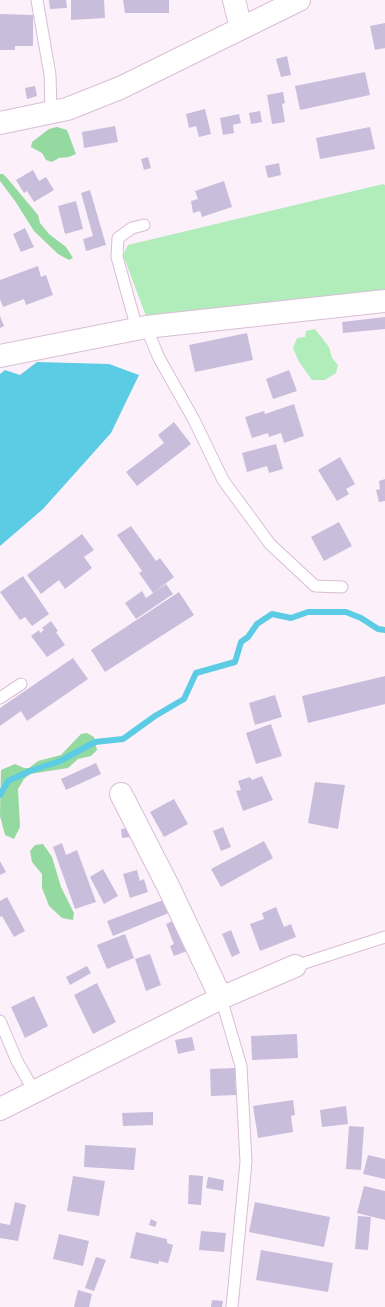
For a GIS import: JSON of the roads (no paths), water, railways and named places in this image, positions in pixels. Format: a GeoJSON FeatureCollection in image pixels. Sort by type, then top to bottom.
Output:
{"type":"FeatureCollection","features":[{"type":"Feature","properties":{"kind":"street"},"geometry":{"type":"LineString","coordinates":[[234,0],[241,28]]}},
{"type":"Feature","properties":{"kind":"street"},"geometry":{"type":"LineString","coordinates":[[0,123],[67,109],[120,88],[299,0]]}},
{"type":"Feature","properties":{"kind":"street"},"geometry":{"type":"LineString","coordinates":[[0,356],[142,328],[385,301]]}},
{"type":"Feature","properties":{"kind":"street"},"geometry":{"type":"LineString","coordinates":[[121,794],[169,888],[221,998]]}},
{"type":"Feature","properties":{"kind":"street"},"geometry":{"type":"LineString","coordinates":[[0,1109],[221,998],[295,966]]}},
{"type":"Feature","properties":{"kind":"lane"},"geometry":{"type":"LineString","coordinates":[[37,0],[50,75],[51,112]]}},
{"type":"Feature","properties":{"kind":"lane"},"geometry":{"type":"LineString","coordinates":[[144,225],[132,228],[118,238],[117,257],[142,328],[194,420],[223,480],[270,544],[315,586],[342,587]]}},
{"type":"Feature","properties":{"kind":"lane"},"geometry":{"type":"LineString","coordinates":[[0,698],[21,684]]}},
{"type":"Feature","properties":{"kind":"lane"},"geometry":{"type":"LineString","coordinates":[[295,966],[385,937]]}},
{"type":"Feature","properties":{"kind":"lane"},"geometry":{"type":"LineString","coordinates":[[221,998],[241,1066],[246,1162],[232,1307]]}},
{"type":"Feature","properties":{"kind":"lane"},"geometry":{"type":"LineString","coordinates":[[0,1021],[17,1061],[34,1091]]}},
{"type":"Feature","properties":{"kind":"water"},"geometry":{"type":"Polygon","coordinates":[[[37,362],[109,364],[139,375],[111,433],[43,509],[0,546],[0,374],[5,370],[20,375],[37,362]]]}},
{"type":"Feature","properties":{"kind":"waterway"},"geometry":{"type":"LineString","coordinates":[[0,795],[8,781],[30,771],[60,761],[95,742],[123,739],[155,716],[184,699],[196,673],[235,662],[241,642],[248,637],[257,624],[272,614],[291,618],[308,612],[346,612],[361,618],[378,629],[385,630]]}}]}
